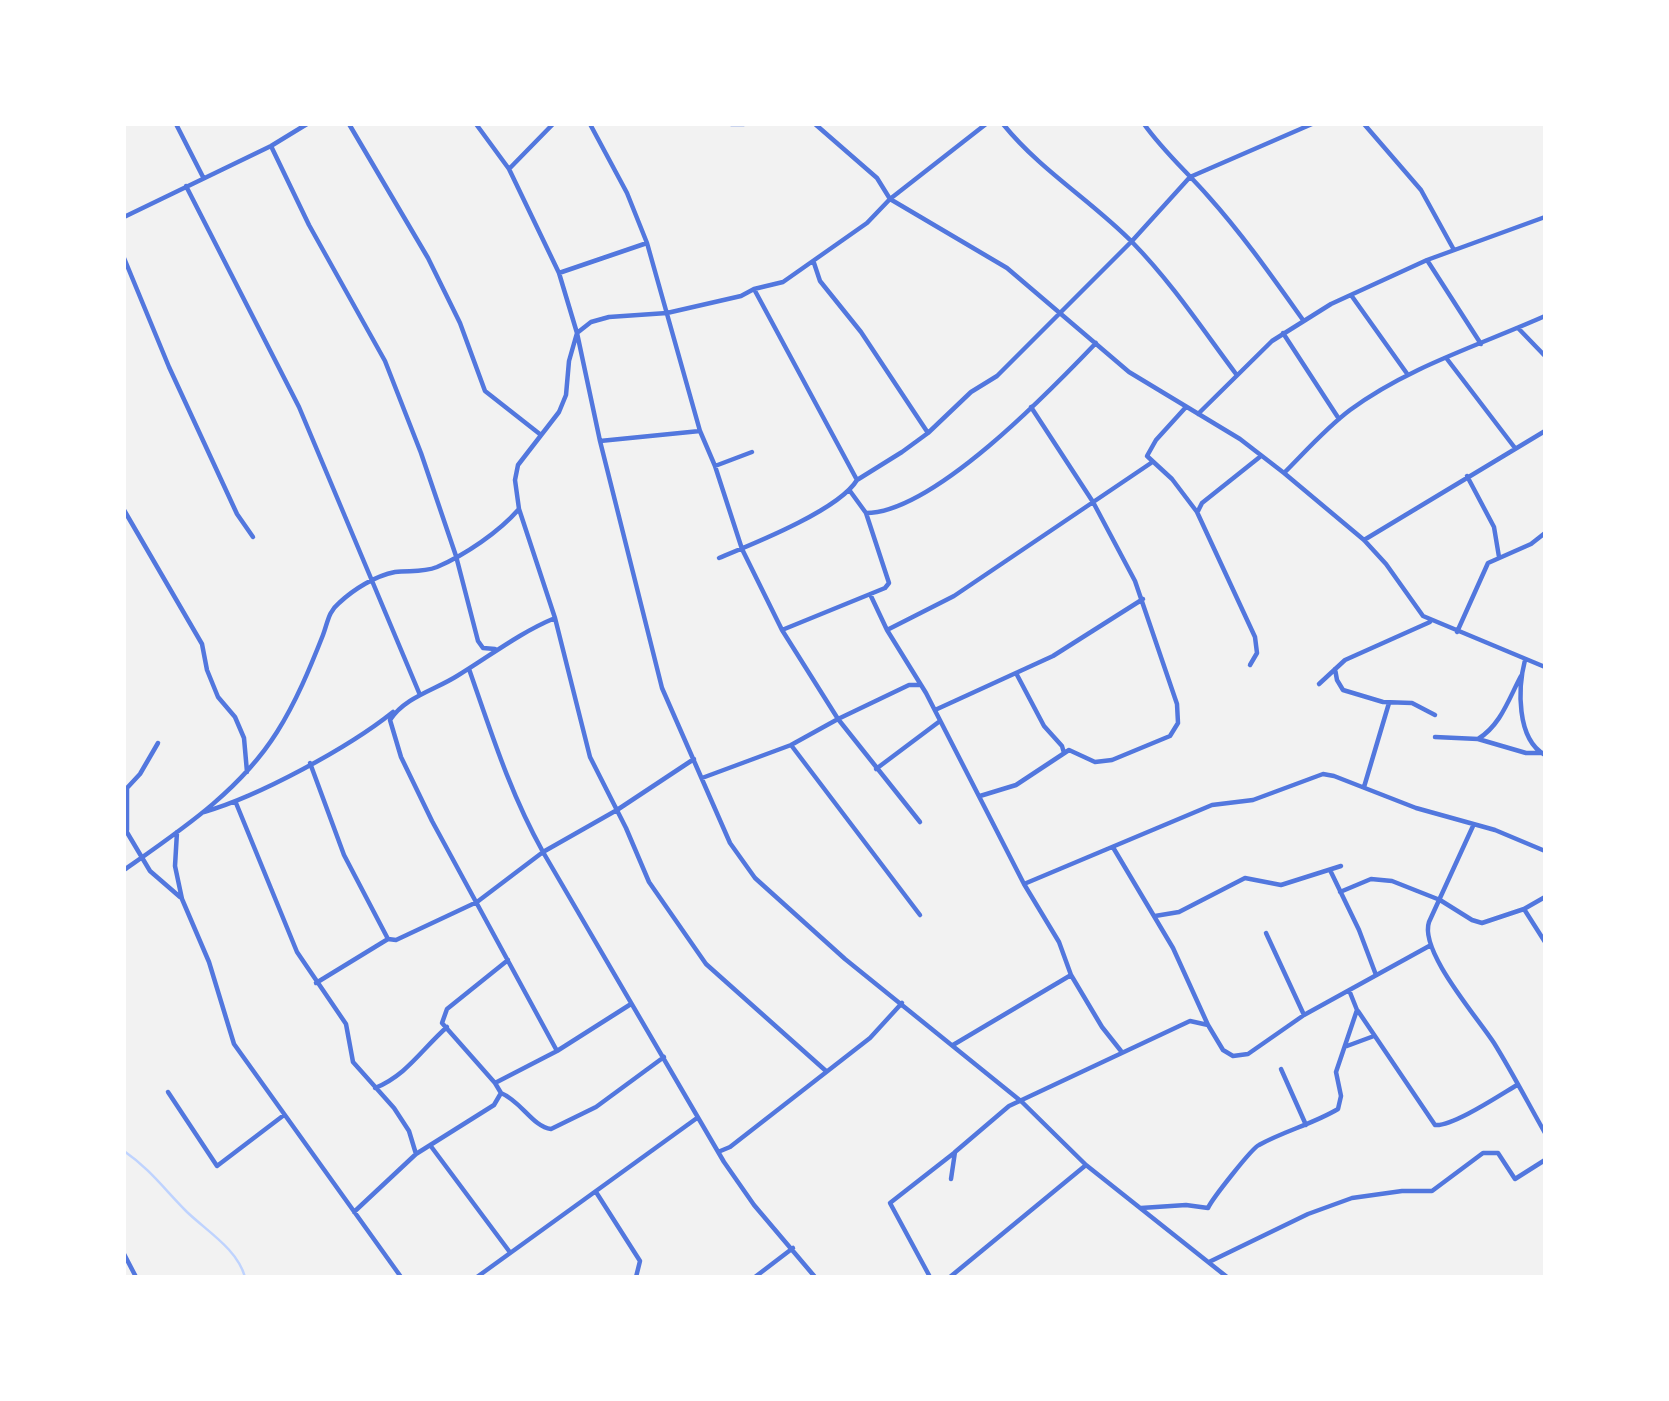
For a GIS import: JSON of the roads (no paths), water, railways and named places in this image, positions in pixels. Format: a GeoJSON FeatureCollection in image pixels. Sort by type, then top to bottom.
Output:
{"type":"FeatureCollection","features":[{"type":"Feature","properties":{"kind":"street"},"geometry":{"type":"LineString","coordinates":[[176,124],[203,177]]}},
{"type":"Feature","properties":{"kind":"street"},"geometry":{"type":"LineString","coordinates":[[124,217],[271,146],[307,124]]}},
{"type":"Feature","properties":{"kind":"street"},"geometry":{"type":"LineString","coordinates":[[349,124],[428,258],[460,323],[485,391],[541,435]]}},
{"type":"Feature","properties":{"kind":"street"},"geometry":{"type":"LineString","coordinates":[[476,124],[509,169],[559,273],[577,333],[600,441],[662,688],[730,843],[755,878],[845,959],[1022,1102],[1086,1165],[1227,1277]]}},
{"type":"Feature","properties":{"kind":"street"},"geometry":{"type":"LineString","coordinates":[[509,169],[553,124]]}},
{"type":"Feature","properties":{"kind":"street"},"geometry":{"type":"LineString","coordinates":[[590,124],[628,192],[647,243],[700,431],[715,466],[742,549],[782,630],[838,719],[920,822]]}},
{"type":"Feature","properties":{"kind":"street"},"geometry":{"type":"LineString","coordinates":[[731,124],[744,124]]}},
{"type":"Feature","properties":{"kind":"street"},"geometry":{"type":"LineString","coordinates":[[815,124],[877,178],[890,199],[1007,268],[1129,372],[1198,414],[1284,473],[1364,540],[1387,564],[1423,616],[1545,667]]}},
{"type":"Feature","properties":{"kind":"street"},"geometry":{"type":"LineString","coordinates":[[826,1071],[706,964],[649,882],[590,757],[555,618],[519,509],[515,480],[518,466],[559,412],[566,396],[569,360],[577,333],[599,318],[667,313],[741,296],[754,289],[783,282],[867,223],[890,199],[986,124]]}},
{"type":"Feature","properties":{"kind":"street"},"geometry":{"type":"LineString","coordinates":[[1003,124],[1028,155],[1132,242],[1160,272],[1236,374]]}},
{"type":"Feature","properties":{"kind":"street"},"geometry":{"type":"LineString","coordinates":[[1144,124],[1162,149],[1190,177],[1265,266],[1303,320]]}},
{"type":"Feature","properties":{"kind":"street"},"geometry":{"type":"LineString","coordinates":[[719,558],[824,508],[850,491],[857,480],[928,433],[971,392],[997,376],[1132,242],[1190,177],[1312,124]]}},
{"type":"Feature","properties":{"kind":"street"},"geometry":{"type":"LineString","coordinates":[[1364,124],[1421,190],[1454,250]]}},
{"type":"Feature","properties":{"kind":"street"},"geometry":{"type":"LineString","coordinates":[[271,146],[309,225],[385,361],[421,453],[456,556],[478,641],[483,648],[496,649]]}},
{"type":"Feature","properties":{"kind":"street"},"geometry":{"type":"LineString","coordinates":[[186,186],[299,407],[420,695]]}},
{"type":"Feature","properties":{"kind":"street"},"geometry":{"type":"LineString","coordinates":[[1198,414],[1236,374],[1283,333],[1303,320],[1427,260],[1545,217]]}},
{"type":"Feature","properties":{"kind":"street"},"geometry":{"type":"LineString","coordinates":[[559,273],[647,243]]}},
{"type":"Feature","properties":{"kind":"street"},"geometry":{"type":"LineString","coordinates":[[124,258],[175,379],[237,514],[253,537]]}},
{"type":"Feature","properties":{"kind":"street"},"geometry":{"type":"LineString","coordinates":[[1427,260],[1481,344]]}},
{"type":"Feature","properties":{"kind":"street"},"geometry":{"type":"LineString","coordinates":[[813,263],[820,281],[861,332],[928,433]]}},
{"type":"Feature","properties":{"kind":"street"},"geometry":{"type":"LineString","coordinates":[[754,289],[857,480]]}},
{"type":"Feature","properties":{"kind":"street"},"geometry":{"type":"LineString","coordinates":[[1351,295],[1408,375]]}},
{"type":"Feature","properties":{"kind":"street"},"geometry":{"type":"LineString","coordinates":[[1284,473],[1339,419],[1408,375],[1545,316]]}},
{"type":"Feature","properties":{"kind":"street"},"geometry":{"type":"LineString","coordinates":[[1518,328],[1545,356]]}},
{"type":"Feature","properties":{"kind":"street"},"geometry":{"type":"LineString","coordinates":[[1283,333],[1339,419]]}},
{"type":"Feature","properties":{"kind":"street"},"geometry":{"type":"LineString","coordinates":[[866,513],[889,511],[926,492],[1031,407],[1096,343]]}},
{"type":"Feature","properties":{"kind":"street"},"geometry":{"type":"LineString","coordinates":[[1447,359],[1515,447]]}},
{"type":"Feature","properties":{"kind":"street"},"geometry":{"type":"LineString","coordinates":[[979,796],[1016,785],[1069,750],[1096,762],[1112,760],[1175,732],[1177,704],[1143,599],[1093,502],[1031,407]]}},
{"type":"Feature","properties":{"kind":"street"},"geometry":{"type":"LineString","coordinates":[[1186,407],[1147,457],[1172,479],[1198,512],[1255,637],[1257,653],[1250,665]]}},
{"type":"Feature","properties":{"kind":"street"},"geometry":{"type":"LineString","coordinates":[[600,441],[700,431]]}},
{"type":"Feature","properties":{"kind":"street"},"geometry":{"type":"LineString","coordinates":[[1364,540],[1545,431]]}},
{"type":"Feature","properties":{"kind":"street"},"geometry":{"type":"LineString","coordinates":[[715,466],[752,452]]}},
{"type":"Feature","properties":{"kind":"street"},"geometry":{"type":"LineString","coordinates":[[1198,512],[1202,503],[1261,456]]}},
{"type":"Feature","properties":{"kind":"street"},"geometry":{"type":"LineString","coordinates":[[887,630],[954,596],[1152,463]]}},
{"type":"Feature","properties":{"kind":"street"},"geometry":{"type":"LineString","coordinates":[[1467,477],[1494,527],[1499,557]]}},
{"type":"Feature","properties":{"kind":"street"},"geometry":{"type":"LineString","coordinates":[[782,630],[885,588],[889,578],[866,513],[850,491]]}},
{"type":"Feature","properties":{"kind":"street"},"geometry":{"type":"LineString","coordinates":[[124,870],[231,789],[247,772],[278,731],[296,698],[324,632],[329,613],[372,581],[396,572],[427,570],[456,556],[507,523],[519,509]]}},
{"type":"Feature","properties":{"kind":"street"},"geometry":{"type":"LineString","coordinates":[[124,510],[202,644],[207,670],[218,697],[235,717],[235,724],[244,738],[247,772]]}},
{"type":"Feature","properties":{"kind":"street"},"geometry":{"type":"LineString","coordinates":[[1457,632],[1485,567],[1499,557],[1531,544],[1545,533]]}},
{"type":"Feature","properties":{"kind":"street"},"geometry":{"type":"LineString","coordinates":[[870,594],[887,630],[941,720],[1024,884],[1059,942],[1071,975],[1102,1027],[1121,1051]]}},
{"type":"Feature","properties":{"kind":"street"},"geometry":{"type":"LineString","coordinates":[[935,710],[1053,656],[1143,599]]}},
{"type":"Feature","properties":{"kind":"street"},"geometry":{"type":"LineString","coordinates":[[201,812],[236,803],[310,763],[420,695],[469,669],[527,630],[555,618]]}},
{"type":"Feature","properties":{"kind":"street"},"geometry":{"type":"LineString","coordinates":[[1320,684],[1335,668],[1362,651],[1431,621]]}},
{"type":"Feature","properties":{"kind":"street"},"geometry":{"type":"LineString","coordinates":[[1478,739],[1498,720],[1521,676],[1525,660]]}},
{"type":"Feature","properties":{"kind":"street"},"geometry":{"type":"LineString","coordinates":[[1335,668],[1337,680],[1343,690],[1389,703],[1412,703],[1435,715]]}},
{"type":"Feature","properties":{"kind":"street"},"geometry":{"type":"LineString","coordinates":[[469,669],[496,750],[525,819],[543,852],[724,1162],[754,1205],[815,1277]]}},
{"type":"Feature","properties":{"kind":"street"},"geometry":{"type":"LineString","coordinates":[[1016,673],[1044,726],[1062,746],[1064,753]]}},
{"type":"Feature","properties":{"kind":"street"},"geometry":{"type":"LineString","coordinates":[[1521,676],[1522,712],[1530,740],[1543,754]]}},
{"type":"Feature","properties":{"kind":"street"},"geometry":{"type":"LineString","coordinates":[[702,779],[791,745],[909,685],[921,685]]}},
{"type":"Feature","properties":{"kind":"street"},"geometry":{"type":"LineString","coordinates":[[1364,787],[1389,703]]}},
{"type":"Feature","properties":{"kind":"street"},"geometry":{"type":"LineString","coordinates":[[397,710],[390,720],[401,757],[557,1051]]}},
{"type":"Feature","properties":{"kind":"street"},"geometry":{"type":"LineString","coordinates":[[876,768],[941,720]]}},
{"type":"Feature","properties":{"kind":"street"},"geometry":{"type":"LineString","coordinates":[[1435,737],[1478,739],[1526,753],[1543,754]]}},
{"type":"Feature","properties":{"kind":"street"},"geometry":{"type":"LineString","coordinates":[[158,743],[140,774],[127,788],[126,829],[156,877],[182,899]]}},
{"type":"Feature","properties":{"kind":"street"},"geometry":{"type":"LineString","coordinates":[[791,745],[920,915]]}},
{"type":"Feature","properties":{"kind":"street"},"geometry":{"type":"LineString","coordinates":[[316,982],[388,939],[396,940],[477,902],[543,852],[617,810],[694,759]]}},
{"type":"Feature","properties":{"kind":"street"},"geometry":{"type":"LineString","coordinates":[[310,763],[344,855],[388,939]]}},
{"type":"Feature","properties":{"kind":"street"},"geometry":{"type":"LineString","coordinates":[[1024,884],[1114,849],[1212,806],[1253,800],[1323,774],[1416,808],[1495,830],[1545,851]]}},
{"type":"Feature","properties":{"kind":"street"},"geometry":{"type":"LineString","coordinates":[[236,803],[297,953],[346,1024],[353,1062],[402,1119],[416,1154]]}},
{"type":"Feature","properties":{"kind":"street"},"geometry":{"type":"LineString","coordinates":[[1474,826],[1427,928],[1431,945],[1443,970],[1495,1045],[1545,1133]]}},
{"type":"Feature","properties":{"kind":"street"},"geometry":{"type":"LineString","coordinates":[[177,832],[175,866],[182,899],[209,962],[234,1044],[398,1276]]}},
{"type":"Feature","properties":{"kind":"street"},"geometry":{"type":"LineString","coordinates":[[1114,849],[1173,948],[1208,1025],[1223,1050],[1233,1056],[1248,1054],[1304,1015],[1431,945]]}},
{"type":"Feature","properties":{"kind":"street"},"geometry":{"type":"LineString","coordinates":[[1154,916],[1180,912],[1245,878],[1281,884],[1341,866]]}},
{"type":"Feature","properties":{"kind":"street"},"geometry":{"type":"LineString","coordinates":[[1329,870],[1376,975]]}},
{"type":"Feature","properties":{"kind":"street"},"geometry":{"type":"LineString","coordinates":[[1340,892],[1371,879],[1381,880],[1440,900],[1472,920],[1482,923],[1524,909],[1545,897]]}},
{"type":"Feature","properties":{"kind":"street"},"geometry":{"type":"LineString","coordinates":[[1524,909],[1545,942]]}},
{"type":"Feature","properties":{"kind":"street"},"geometry":{"type":"LineString","coordinates":[[1266,933],[1304,1015]]}},
{"type":"Feature","properties":{"kind":"street"},"geometry":{"type":"LineString","coordinates":[[508,960],[447,1009],[442,1023],[501,1093],[518,1101],[540,1126],[551,1129],[596,1107],[664,1056]]}},
{"type":"Feature","properties":{"kind":"street"},"geometry":{"type":"LineString","coordinates":[[953,1045],[1071,975]]}},
{"type":"Feature","properties":{"kind":"street"},"geometry":{"type":"LineString","coordinates":[[1349,990],[1357,1010],[1374,1036],[1430,1119],[1438,1126],[1517,1085]]}},
{"type":"Feature","properties":{"kind":"street"},"geometry":{"type":"LineString","coordinates":[[718,1152],[730,1147],[881,1029],[902,1003]]}},
{"type":"Feature","properties":{"kind":"street"},"geometry":{"type":"LineString","coordinates":[[495,1083],[557,1051],[631,1004]]}},
{"type":"Feature","properties":{"kind":"street"},"geometry":{"type":"LineString","coordinates":[[1141,1208],[1179,1205],[1208,1208],[1214,1194],[1237,1173],[1256,1146],[1338,1109],[1341,1096],[1336,1072],[1357,1010]]}},
{"type":"Feature","properties":{"kind":"street"},"geometry":{"type":"LineString","coordinates":[[930,1277],[890,1203],[1009,1106],[1022,1102],[1121,1051],[1190,1021],[1208,1025]]}},
{"type":"Feature","properties":{"kind":"street"},"geometry":{"type":"LineString","coordinates":[[375,1088],[399,1077],[425,1046],[447,1027]]}},
{"type":"Feature","properties":{"kind":"street"},"geometry":{"type":"LineString","coordinates":[[1347,1046],[1374,1036]]}},
{"type":"Feature","properties":{"kind":"street"},"geometry":{"type":"LineString","coordinates":[[1281,1069],[1306,1125]]}},
{"type":"Feature","properties":{"kind":"street"},"geometry":{"type":"LineString","coordinates":[[169,1092],[218,1166],[284,1115]]}},
{"type":"Feature","properties":{"kind":"street"},"geometry":{"type":"LineString","coordinates":[[354,1212],[416,1154],[489,1109],[501,1093]]}},
{"type":"Feature","properties":{"kind":"street"},"geometry":{"type":"LineString","coordinates":[[477,1277],[509,1251],[697,1118]]}},
{"type":"Feature","properties":{"kind":"street"},"geometry":{"type":"LineString","coordinates":[[430,1145],[509,1251]]}},
{"type":"Feature","properties":{"kind":"street"},"geometry":{"type":"LineString","coordinates":[[724,1162],[730,1147]]}},
{"type":"Feature","properties":{"kind":"street"},"geometry":{"type":"LineString","coordinates":[[951,1179],[955,1152]]}},
{"type":"Feature","properties":{"kind":"street"},"geometry":{"type":"LineString","coordinates":[[1209,1262],[1308,1214],[1352,1198],[1402,1191],[1432,1191],[1483,1153],[1498,1153],[1515,1180],[1545,1160]]}},
{"type":"Feature","properties":{"kind":"street"},"geometry":{"type":"LineString","coordinates":[[950,1277],[1086,1165]]}},
{"type":"Feature","properties":{"kind":"street"},"geometry":{"type":"LineString","coordinates":[[596,1192],[640,1261],[636,1277]]}},
{"type":"Feature","properties":{"kind":"street"},"geometry":{"type":"LineString","coordinates":[[755,1277],[793,1248]]}},
{"type":"Feature","properties":{"kind":"street"},"geometry":{"type":"LineString","coordinates":[[124,1254],[136,1277]]}},
{"type":"Feature","properties":{"kind":"waterway"},"geometry":{"type":"LineString","coordinates":[[124,1151],[229,1249],[245,1277]]}}]}
